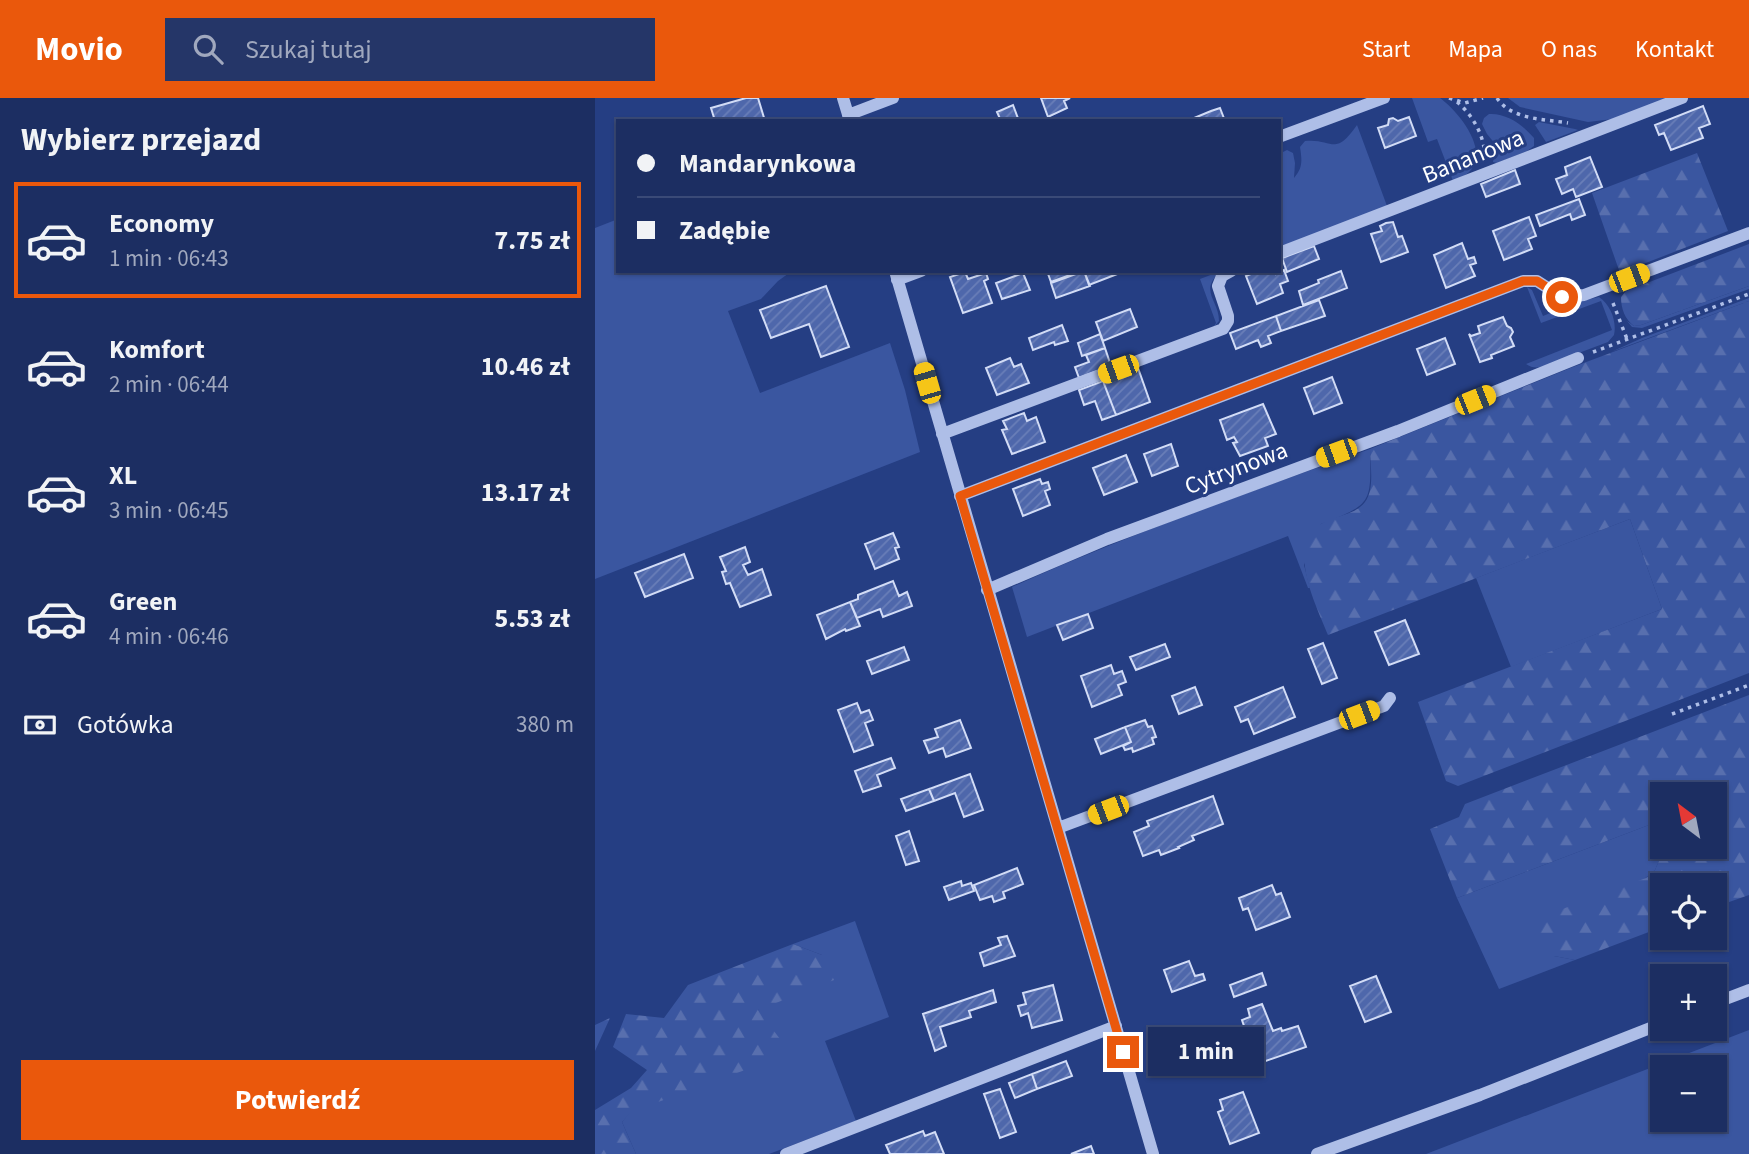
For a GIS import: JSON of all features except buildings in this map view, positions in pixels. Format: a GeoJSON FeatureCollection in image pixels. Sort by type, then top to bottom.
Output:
{"type":"FeatureCollection","features":[{"type":"Feature","properties":{"kind":"street"},"geometry":{"type":"LineString","coordinates":[[843,98],[849,118],[893,98]]}},
{"type":"Feature","properties":{"kind":"street"},"geometry":{"type":"LineString","coordinates":[[1281,136],[1384,98]]}},
{"type":"Feature","properties":{"kind":"street","name":"Bananowa"},"geometry":{"type":"LineString","coordinates":[[1281,252],[1682,98]]}},
{"type":"Feature","properties":{"kind":"street"},"geometry":{"type":"LineString","coordinates":[[960,496],[1523,281],[1537,281],[1562,297],[1584,295],[1749,233]]}},
{"type":"Feature","properties":{"kind":"street"},"geometry":{"type":"LineString","coordinates":[[942,434],[1223,329],[1228,316],[1218,286],[1222,276],[1227,273]]}},
{"type":"Feature","properties":{"kind":"street"},"geometry":{"type":"LineString","coordinates":[[896,276],[1153,1154]]}},
{"type":"Feature","properties":{"kind":"street","name":"Cytrynowa"},"geometry":{"type":"LineString","coordinates":[[987,590],[1107,539],[1398,431],[1578,358]]}},
{"type":"Feature","properties":{"kind":"street"},"geometry":{"type":"LineString","coordinates":[[1058,828],[1384,706],[1390,698]]}},
{"type":"Feature","properties":{"kind":"street"},"geometry":{"type":"LineString","coordinates":[[1727,998],[1749,990]]}},
{"type":"Feature","properties":{"kind":"street"},"geometry":{"type":"LineString","coordinates":[[786,1154],[1116,1026]]}},
{"type":"Feature","properties":{"kind":"street"},"geometry":{"type":"LineString","coordinates":[[1317,1154],[1650,1028]]}},
{"type":"Feature","properties":{"kind":"path"},"geometry":{"type":"LineString","coordinates":[[1449,98],[1471,116],[1483,143],[1484,166],[1479,176]]}},
{"type":"Feature","properties":{"kind":"path"},"geometry":{"type":"LineString","coordinates":[[1457,102],[1474,102],[1483,98]]}},
{"type":"Feature","properties":{"kind":"path"},"geometry":{"type":"LineString","coordinates":[[1497,98],[1508,110],[1520,115],[1596,130]]}},
{"type":"Feature","properties":{"kind":"path"},"geometry":{"type":"LineString","coordinates":[[1599,289],[1611,299],[1626,339]]}},
{"type":"Feature","properties":{"kind":"path"},"geometry":{"type":"LineString","coordinates":[[1578,358],[1749,294]]}},
{"type":"Feature","properties":{"kind":"path"},"geometry":{"type":"LineString","coordinates":[[1672,715],[1749,685]]}},
{"type":"Feature","properties":{"kind":"green space"},"geometry":{"type":"Polygon","coordinates":[[[1412,98],[1440,98],[1463,122],[1470,132],[1476,154],[1474,164],[1467,174],[1453,181],[1437,139],[1428,142],[1412,98]]]}},
{"type":"Feature","properties":{"kind":"green space"},"geometry":{"type":"Polygon","coordinates":[[[1508,98],[1672,98],[1613,119],[1588,122],[1520,107],[1508,98]]]}},
{"type":"Feature","properties":{"kind":"green space"},"geometry":{"type":"Polygon","coordinates":[[[1489,114],[1496,114],[1520,124],[1534,138],[1534,146],[1497,163],[1493,162],[1496,145],[1482,124],[1489,114]]]}},
{"type":"Feature","properties":{"kind":"green space"},"geometry":{"type":"Polygon","coordinates":[[[1539,122],[1578,130],[1546,142],[1535,125],[1539,122]]]}},
{"type":"Feature","properties":{"kind":"green space"},"geometry":{"type":"Polygon","coordinates":[[[1357,125],[1387,206],[1281,247],[1281,153],[1287,150],[1293,153],[1294,178],[1301,164],[1300,147],[1305,141],[1338,144],[1357,125]]]}},
{"type":"Feature","properties":{"kind":"green space"},"geometry":{"type":"Polygon","coordinates":[[[1697,153],[1728,231],[1620,273],[1592,193],[1697,153]]]}},
{"type":"Feature","properties":{"kind":"green space"},"geometry":{"type":"Polygon","coordinates":[[[616,220],[616,273],[789,273],[761,299],[728,311],[760,393],[890,343],[920,452],[595,579],[595,228],[616,220]]]}},
{"type":"Feature","properties":{"kind":"green space"},"geometry":{"type":"Polygon","coordinates":[[[1749,244],[1749,286],[1641,325],[1634,326],[1626,317],[1621,297],[1626,291],[1749,244]]]}},
{"type":"Feature","properties":{"kind":"green space"},"geometry":{"type":"Polygon","coordinates":[[[1219,273],[1210,290],[1219,321],[1213,328],[1216,323],[1200,279],[1219,273]]]}},
{"type":"Feature","properties":{"kind":"green space"},"geometry":{"type":"Polygon","coordinates":[[[1749,286],[1749,289],[1642,328],[1632,327],[1627,321],[1634,326],[1641,325],[1749,286]]]}},
{"type":"Feature","properties":{"kind":"green space"},"geometry":{"type":"Polygon","coordinates":[[[1527,287],[1532,290],[1543,316],[1577,302],[1599,297],[1607,304],[1612,314],[1614,335],[1608,342],[1547,365],[1536,368],[1529,366],[1526,364],[1612,330],[1601,301],[1541,323],[1527,287]]]}},
{"type":"Feature","properties":{"kind":"green space"},"geometry":{"type":"Polygon","coordinates":[[[1749,298],[1749,301],[1611,352],[1642,338],[1749,298]]]}},
{"type":"Feature","properties":{"kind":"green space"},"geometry":{"type":"Polygon","coordinates":[[[1749,301],[1749,673],[1458,786],[1446,781],[1418,702],[1662,609],[1630,519],[1328,635],[1311,593],[1304,561],[1305,547],[1311,534],[1326,521],[1350,513],[1365,502],[1371,483],[1370,449],[1573,367],[1749,301]]]}},
{"type":"Feature","properties":{"kind":"green space"},"geometry":{"type":"Polygon","coordinates":[[[1370,449],[1369,491],[1360,506],[1321,524],[1304,565],[1310,588],[1288,536],[1027,637],[1012,587],[1145,531],[1370,449]]]}},
{"type":"Feature","properties":{"kind":"green space"},"geometry":{"type":"Polygon","coordinates":[[[1630,519],[1662,609],[1511,667],[1476,578],[1630,519]]]}},
{"type":"Feature","properties":{"kind":"green space"},"geometry":{"type":"Polygon","coordinates":[[[1749,695],[1749,895],[1727,903],[1727,873],[1652,873],[1660,859],[1727,859],[1727,782],[1650,782],[1650,825],[1457,898],[1430,829],[1459,817],[1465,804],[1749,695]]]}},
{"type":"Feature","properties":{"kind":"green space"},"geometry":{"type":"Polygon","coordinates":[[[1650,825],[1650,859],[1660,859],[1655,870],[1554,956],[1575,960],[1499,989],[1457,898],[1650,825]]]}},
{"type":"Feature","properties":{"kind":"green space"},"geometry":{"type":"Polygon","coordinates":[[[1650,874],[1650,932],[1575,960],[1554,956],[1540,945],[1539,927],[1557,911],[1650,874]]]}},
{"type":"Feature","properties":{"kind":"green space"},"geometry":{"type":"Polygon","coordinates":[[[855,921],[889,1017],[825,1041],[856,1121],[769,1154],[636,1154],[622,1122],[630,1112],[822,955],[793,944],[855,921]]]}},
{"type":"Feature","properties":{"kind":"green space"},"geometry":{"type":"Polygon","coordinates":[[[793,944],[822,955],[834,980],[758,1010],[780,1039],[764,1063],[631,1112],[622,1122],[636,1154],[595,1154],[595,1110],[631,1088],[647,1070],[613,1047],[626,1014],[664,1018],[688,985],[793,944]]]}},
{"type":"Feature","properties":{"kind":"green space"},"geometry":{"type":"Polygon","coordinates":[[[610,1018],[595,1051],[595,1025],[610,1018]]]}},
{"type":"Feature","properties":{"kind":"green space"},"geometry":{"type":"Polygon","coordinates":[[[1749,1030],[1749,1154],[1426,1154],[1650,1068],[1650,1132],[1727,1132],[1727,1055],[1684,1055],[1727,1041],[1727,1038],[1749,1030]]]}},
{"type":"Feature","properties":{"kind":"route"},"geometry":{"type":"LineString","coordinates":[[1123,1052],[960,496],[1523,281],[1537,281],[1562,297]]}}]}
